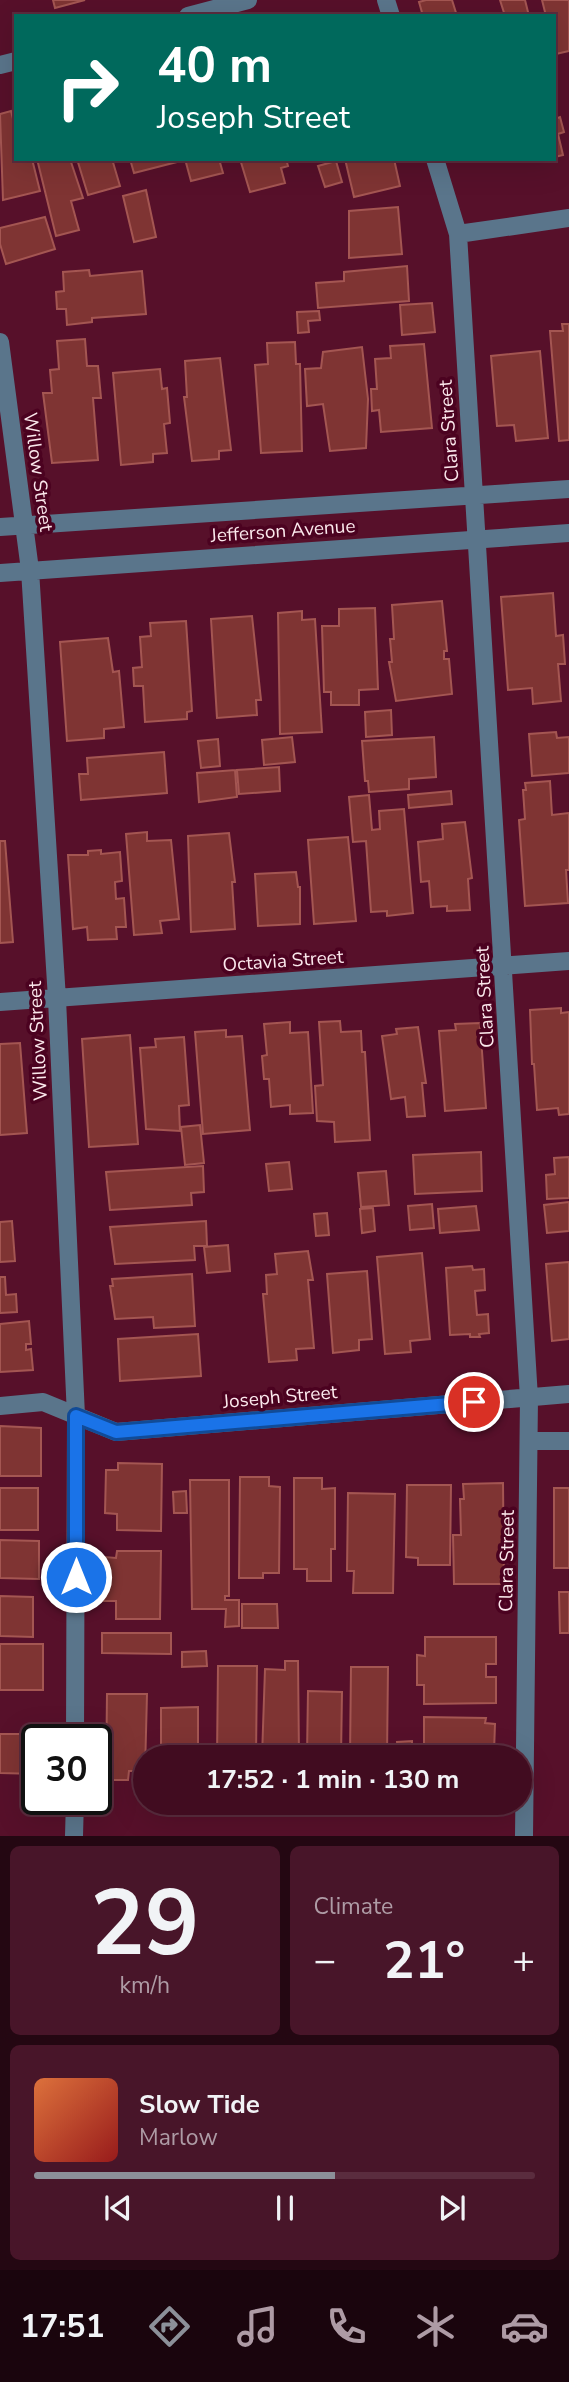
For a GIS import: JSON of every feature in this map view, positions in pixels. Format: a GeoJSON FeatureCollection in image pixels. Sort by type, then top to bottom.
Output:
{"type":"FeatureCollection","features":[{"type":"Feature","properties":{"kind":"street"},"geometry":{"type":"LineString","coordinates":[[196,14],[248,0]]}},
{"type":"Feature","properties":{"kind":"street","name":"Clara Street"},"geometry":{"type":"LineString","coordinates":[[436,161],[458,234],[529,1398],[524,1836]]}},
{"type":"Feature","properties":{"kind":"street"},"geometry":{"type":"LineString","coordinates":[[458,234],[569,218]]}},
{"type":"Feature","properties":{"kind":"street","name":"Willow Street"},"geometry":{"type":"LineString","coordinates":[[0,342],[30,570],[57,999],[76,1416],[75,1724]]}},
{"type":"Feature","properties":{"kind":"street","name":"Jefferson Avenue"},"geometry":{"type":"LineString","coordinates":[[0,527],[569,489]]}},
{"type":"Feature","properties":{"kind":"street","name":"Jefferson Avenue"},"geometry":{"type":"LineString","coordinates":[[0,573],[569,533]]}},
{"type":"Feature","properties":{"kind":"street","name":"Octavia Street"},"geometry":{"type":"LineString","coordinates":[[0,1002],[569,961]]}},
{"type":"Feature","properties":{"kind":"street","name":"Joseph Street"},"geometry":{"type":"LineString","coordinates":[[0,1406],[43,1402],[116,1432],[569,1394]]}},
{"type":"Feature","properties":{"kind":"street"},"geometry":{"type":"LineString","coordinates":[[530,1441],[569,1441]]}},
{"type":"Feature","properties":{"kind":"street"},"geometry":{"type":"LineString","coordinates":[[74,1836],[75,1815]]}},
{"type":"Feature","properties":{"kind":"building"},"geometry":{"type":"Polygon","coordinates":[[[53,0],[85,0],[55,8],[53,0]]]}},
{"type":"Feature","properties":{"kind":"building"},"geometry":{"type":"Polygon","coordinates":[[[452,0],[456,14],[422,14],[419,2],[452,0]]]}},
{"type":"Feature","properties":{"kind":"building"},"geometry":{"type":"Polygon","coordinates":[[[500,0],[525,0],[528,14],[504,14],[500,0]]]}},
{"type":"Feature","properties":{"kind":"building"},"geometry":{"type":"Polygon","coordinates":[[[542,0],[569,0],[569,51],[556,54],[556,14],[546,14],[542,0]]]}},
{"type":"Feature","properties":{"kind":"building"},"geometry":{"type":"Polygon","coordinates":[[[11,111],[14,123],[14,161],[32,161],[40,191],[3,200],[0,114],[11,111]]]}},
{"type":"Feature","properties":{"kind":"building"},"geometry":{"type":"Polygon","coordinates":[[[560,117],[564,132],[558,134],[563,155],[556,157],[556,119],[560,117]]]}},
{"type":"Feature","properties":{"kind":"building"},"geometry":{"type":"Polygon","coordinates":[[[37,161],[71,161],[83,198],[71,201],[79,230],[56,236],[37,161]]]}},
{"type":"Feature","properties":{"kind":"building"},"geometry":{"type":"Polygon","coordinates":[[[78,161],[113,161],[120,186],[88,195],[78,161]]]}},
{"type":"Feature","properties":{"kind":"building"},"geometry":{"type":"Polygon","coordinates":[[[131,161],[177,162],[134,173],[131,161]]]}},
{"type":"Feature","properties":{"kind":"building"},"geometry":{"type":"Polygon","coordinates":[[[186,161],[220,161],[223,173],[191,181],[186,161]]]}},
{"type":"Feature","properties":{"kind":"building"},"geometry":{"type":"Polygon","coordinates":[[[241,161],[287,161],[288,166],[281,168],[285,183],[250,192],[241,161]]]}},
{"type":"Feature","properties":{"kind":"building"},"geometry":{"type":"Polygon","coordinates":[[[336,161],[342,182],[325,187],[318,166],[336,161]]]}},
{"type":"Feature","properties":{"kind":"building"},"geometry":{"type":"Polygon","coordinates":[[[345,161],[394,161],[400,186],[354,197],[345,161]]]}},
{"type":"Feature","properties":{"kind":"building"},"geometry":{"type":"Polygon","coordinates":[[[146,190],[156,237],[134,242],[123,196],[146,190]]]}},
{"type":"Feature","properties":{"kind":"building"},"geometry":{"type":"Polygon","coordinates":[[[398,207],[402,254],[349,258],[349,211],[398,207]]]}},
{"type":"Feature","properties":{"kind":"building"},"geometry":{"type":"Polygon","coordinates":[[[45,217],[55,249],[6,264],[0,244],[0,228],[45,217]]]}},
{"type":"Feature","properties":{"kind":"building"},"geometry":{"type":"Polygon","coordinates":[[[407,266],[409,301],[318,308],[316,283],[344,281],[344,272],[407,266]]]}},
{"type":"Feature","properties":{"kind":"building"},"geometry":{"type":"Polygon","coordinates":[[[89,270],[90,276],[142,271],[146,314],[92,318],[92,322],[67,325],[66,309],[57,309],[56,292],[64,291],[63,272],[89,270]]]}},
{"type":"Feature","properties":{"kind":"building"},"geometry":{"type":"Polygon","coordinates":[[[432,303],[435,332],[402,335],[400,305],[432,303]]]}},
{"type":"Feature","properties":{"kind":"building"},"geometry":{"type":"Polygon","coordinates":[[[319,311],[320,320],[308,321],[309,332],[298,333],[297,312],[319,311]]]}},
{"type":"Feature","properties":{"kind":"building"},"geometry":{"type":"Polygon","coordinates":[[[562,324],[569,324],[569,440],[559,441],[550,331],[563,331],[562,324]]]}},
{"type":"Feature","properties":{"kind":"building"},"geometry":{"type":"Polygon","coordinates":[[[85,339],[87,366],[98,366],[101,398],[93,398],[98,460],[52,463],[43,393],[52,393],[50,370],[59,369],[57,341],[85,339]]]}},
{"type":"Feature","properties":{"kind":"building"},"geometry":{"type":"Polygon","coordinates":[[[295,342],[296,364],[300,364],[302,451],[261,453],[255,365],[268,364],[267,343],[295,342]]]}},
{"type":"Feature","properties":{"kind":"building"},"geometry":{"type":"Polygon","coordinates":[[[424,344],[432,428],[381,432],[379,410],[372,411],[371,389],[377,389],[375,359],[391,358],[390,346],[424,344]]]}},
{"type":"Feature","properties":{"kind":"building"},"geometry":{"type":"Polygon","coordinates":[[[362,347],[368,399],[366,448],[330,451],[323,404],[307,406],[305,369],[321,368],[323,352],[362,347]]]}},
{"type":"Feature","properties":{"kind":"building"},"geometry":{"type":"Polygon","coordinates":[[[540,351],[548,438],[516,441],[514,425],[497,426],[491,356],[540,351]]]}},
{"type":"Feature","properties":{"kind":"building"},"geometry":{"type":"Polygon","coordinates":[[[220,358],[231,450],[219,451],[219,459],[192,461],[184,397],[187,397],[185,361],[220,358]]]}},
{"type":"Feature","properties":{"kind":"building"},"geometry":{"type":"Polygon","coordinates":[[[160,369],[162,389],[167,388],[170,423],[164,424],[167,453],[153,454],[153,462],[121,465],[113,373],[160,369]]]}},
{"type":"Feature","properties":{"kind":"building"},"geometry":{"type":"Polygon","coordinates":[[[553,593],[556,636],[563,635],[565,664],[558,664],[561,701],[533,704],[532,688],[508,690],[501,597],[553,593]]]}},
{"type":"Feature","properties":{"kind":"building"},"geometry":{"type":"Polygon","coordinates":[[[442,601],[447,651],[444,651],[444,659],[449,659],[452,694],[396,701],[389,662],[392,662],[390,639],[394,639],[392,605],[442,601]]]}},
{"type":"Feature","properties":{"kind":"building"},"geometry":{"type":"Polygon","coordinates":[[[375,608],[378,689],[359,690],[359,705],[331,705],[331,692],[324,692],[322,626],[339,626],[339,609],[375,608]]]}},
{"type":"Feature","properties":{"kind":"building"},"geometry":{"type":"Polygon","coordinates":[[[302,611],[302,620],[315,619],[322,732],[280,734],[278,613],[302,611]]]}},
{"type":"Feature","properties":{"kind":"building"},"geometry":{"type":"Polygon","coordinates":[[[252,616],[261,700],[256,700],[257,715],[217,718],[211,619],[252,616]]]}},
{"type":"Feature","properties":{"kind":"building"},"geometry":{"type":"Polygon","coordinates":[[[186,621],[192,711],[187,712],[187,719],[145,722],[143,686],[134,686],[133,668],[142,667],[140,637],[151,636],[150,623],[186,621]]]}},
{"type":"Feature","properties":{"kind":"building"},"geometry":{"type":"Polygon","coordinates":[[[108,638],[113,672],[119,671],[124,727],[104,729],[104,738],[67,741],[60,642],[108,638]]]}},
{"type":"Feature","properties":{"kind":"building"},"geometry":{"type":"Polygon","coordinates":[[[391,710],[392,735],[366,737],[365,712],[391,710]]]}},
{"type":"Feature","properties":{"kind":"building"},"geometry":{"type":"Polygon","coordinates":[[[556,732],[557,738],[569,737],[569,773],[532,776],[529,734],[556,732]]]}},
{"type":"Feature","properties":{"kind":"building"},"geometry":{"type":"Polygon","coordinates":[[[292,737],[295,762],[264,765],[262,740],[292,737]]]}},
{"type":"Feature","properties":{"kind":"building"},"geometry":{"type":"Polygon","coordinates":[[[434,737],[436,777],[409,779],[409,789],[369,792],[368,781],[365,781],[362,741],[434,737]]]}},
{"type":"Feature","properties":{"kind":"building"},"geometry":{"type":"Polygon","coordinates":[[[218,739],[220,766],[201,768],[198,741],[218,739]]]}},
{"type":"Feature","properties":{"kind":"building"},"geometry":{"type":"Polygon","coordinates":[[[164,752],[167,793],[81,800],[79,774],[88,774],[87,758],[164,752]]]}},
{"type":"Feature","properties":{"kind":"building"},"geometry":{"type":"Polygon","coordinates":[[[279,767],[280,791],[239,794],[237,770],[279,767]]]}},
{"type":"Feature","properties":{"kind":"building"},"geometry":{"type":"Polygon","coordinates":[[[235,770],[237,797],[199,802],[197,773],[235,770]]]}},
{"type":"Feature","properties":{"kind":"building"},"geometry":{"type":"Polygon","coordinates":[[[550,781],[552,815],[569,813],[569,870],[566,870],[568,903],[525,906],[519,820],[525,819],[523,790],[526,790],[525,783],[550,781]]]}},
{"type":"Feature","properties":{"kind":"building"},"geometry":{"type":"Polygon","coordinates":[[[451,791],[452,804],[409,808],[408,795],[451,791]]]}},
{"type":"Feature","properties":{"kind":"building"},"geometry":{"type":"Polygon","coordinates":[[[369,795],[372,830],[380,829],[379,811],[404,809],[413,913],[387,916],[387,911],[371,912],[366,841],[353,842],[349,797],[369,795]]]}},
{"type":"Feature","properties":{"kind":"building"},"geometry":{"type":"Polygon","coordinates":[[[465,822],[472,878],[468,879],[470,910],[447,911],[447,906],[431,907],[429,881],[421,882],[418,842],[443,839],[442,824],[465,822]]]}},
{"type":"Feature","properties":{"kind":"building"},"geometry":{"type":"Polygon","coordinates":[[[147,832],[147,841],[171,840],[179,919],[160,921],[162,933],[134,935],[126,834],[147,832]]]}},
{"type":"Feature","properties":{"kind":"building"},"geometry":{"type":"Polygon","coordinates":[[[229,833],[235,882],[232,882],[235,929],[191,932],[188,836],[229,833]]]}},
{"type":"Feature","properties":{"kind":"building"},"geometry":{"type":"Polygon","coordinates":[[[348,837],[356,921],[314,924],[308,840],[348,837]]]}},
{"type":"Feature","properties":{"kind":"building"},"geometry":{"type":"Polygon","coordinates":[[[0,841],[5,841],[13,942],[0,943],[0,841]]]}},
{"type":"Feature","properties":{"kind":"building"},"geometry":{"type":"Polygon","coordinates":[[[101,850],[101,854],[120,852],[122,881],[115,882],[116,899],[124,898],[126,927],[116,927],[117,939],[88,940],[87,927],[73,929],[68,855],[88,855],[88,851],[101,850]]]}},
{"type":"Feature","properties":{"kind":"building"},"geometry":{"type":"Polygon","coordinates":[[[296,872],[300,887],[300,924],[258,926],[255,874],[296,872]]]}},
{"type":"Feature","properties":{"kind":"building"},"geometry":{"type":"Polygon","coordinates":[[[561,1008],[561,1013],[569,1012],[569,1114],[559,1115],[558,1108],[537,1110],[530,1010],[561,1008]]]}},
{"type":"Feature","properties":{"kind":"building"},"geometry":{"type":"Polygon","coordinates":[[[340,1021],[341,1032],[361,1031],[362,1052],[365,1052],[370,1140],[335,1142],[334,1122],[317,1121],[315,1086],[323,1085],[319,1022],[340,1021]]]}},
{"type":"Feature","properties":{"kind":"building"},"geometry":{"type":"Polygon","coordinates":[[[290,1022],[290,1033],[308,1032],[313,1113],[290,1114],[290,1105],[271,1107],[269,1079],[264,1079],[262,1056],[267,1055],[264,1024],[290,1022]]]}},
{"type":"Feature","properties":{"kind":"building"},"geometry":{"type":"Polygon","coordinates":[[[480,1023],[486,1108],[445,1111],[439,1031],[456,1030],[455,1024],[480,1023]]]}},
{"type":"Feature","properties":{"kind":"building"},"geometry":{"type":"Polygon","coordinates":[[[418,1027],[426,1083],[422,1083],[425,1116],[407,1117],[405,1097],[391,1099],[382,1036],[397,1034],[396,1029],[418,1027]]]}},
{"type":"Feature","properties":{"kind":"building"},"geometry":{"type":"Polygon","coordinates":[[[226,1030],[226,1037],[242,1036],[250,1130],[203,1134],[195,1032],[226,1030]]]}},
{"type":"Feature","properties":{"kind":"building"},"geometry":{"type":"Polygon","coordinates":[[[130,1035],[138,1144],[89,1147],[82,1039],[130,1035]]]}},
{"type":"Feature","properties":{"kind":"building"},"geometry":{"type":"Polygon","coordinates":[[[184,1037],[189,1105],[179,1106],[180,1131],[146,1129],[140,1048],[156,1047],[155,1039],[184,1037]]]}},
{"type":"Feature","properties":{"kind":"building"},"geometry":{"type":"Polygon","coordinates":[[[20,1043],[27,1133],[0,1135],[0,1044],[20,1043]]]}},
{"type":"Feature","properties":{"kind":"building"},"geometry":{"type":"Polygon","coordinates":[[[200,1125],[204,1163],[185,1165],[181,1127],[200,1125]]]}},
{"type":"Feature","properties":{"kind":"building"},"geometry":{"type":"Polygon","coordinates":[[[481,1152],[482,1191],[415,1194],[413,1155],[481,1152]]]}},
{"type":"Feature","properties":{"kind":"building"},"geometry":{"type":"Polygon","coordinates":[[[569,1157],[569,1198],[547,1199],[546,1175],[555,1174],[554,1158],[569,1157]]]}},
{"type":"Feature","properties":{"kind":"building"},"geometry":{"type":"Polygon","coordinates":[[[289,1162],[292,1189],[269,1191],[266,1164],[289,1162]]]}},
{"type":"Feature","properties":{"kind":"building"},"geometry":{"type":"Polygon","coordinates":[[[203,1166],[204,1192],[191,1193],[192,1205],[110,1210],[106,1172],[203,1166]]]}},
{"type":"Feature","properties":{"kind":"building"},"geometry":{"type":"Polygon","coordinates":[[[386,1171],[389,1205],[361,1207],[358,1173],[386,1171]]]}},
{"type":"Feature","properties":{"kind":"building"},"geometry":{"type":"Polygon","coordinates":[[[569,1202],[569,1231],[547,1233],[544,1205],[569,1202]]]}},
{"type":"Feature","properties":{"kind":"building"},"geometry":{"type":"Polygon","coordinates":[[[432,1204],[434,1228],[410,1230],[408,1206],[432,1204]]]}},
{"type":"Feature","properties":{"kind":"building"},"geometry":{"type":"Polygon","coordinates":[[[476,1206],[479,1230],[440,1233],[438,1209],[476,1206]]]}},
{"type":"Feature","properties":{"kind":"building"},"geometry":{"type":"Polygon","coordinates":[[[373,1208],[375,1231],[362,1233],[360,1209],[373,1208]]]}},
{"type":"Feature","properties":{"kind":"building"},"geometry":{"type":"Polygon","coordinates":[[[327,1213],[329,1235],[316,1236],[314,1214],[327,1213]]]}},
{"type":"Feature","properties":{"kind":"building"},"geometry":{"type":"Polygon","coordinates":[[[12,1221],[15,1261],[0,1262],[0,1222],[12,1221]]]}},
{"type":"Feature","properties":{"kind":"building"},"geometry":{"type":"Polygon","coordinates":[[[206,1221],[207,1246],[194,1246],[195,1260],[115,1264],[110,1227],[206,1221]]]}},
{"type":"Feature","properties":{"kind":"building"},"geometry":{"type":"Polygon","coordinates":[[[228,1245],[230,1271],[207,1273],[204,1247],[228,1245]]]}},
{"type":"Feature","properties":{"kind":"building"},"geometry":{"type":"Polygon","coordinates":[[[308,1251],[313,1280],[308,1280],[314,1348],[296,1349],[297,1360],[269,1362],[263,1294],[267,1294],[266,1275],[277,1274],[275,1254],[308,1251]]]}},
{"type":"Feature","properties":{"kind":"building"},"geometry":{"type":"Polygon","coordinates":[[[422,1253],[430,1339],[410,1341],[411,1352],[385,1354],[377,1257],[422,1253]]]}},
{"type":"Feature","properties":{"kind":"building"},"geometry":{"type":"Polygon","coordinates":[[[569,1262],[569,1339],[552,1341],[546,1264],[569,1262]]]}},
{"type":"Feature","properties":{"kind":"building"},"geometry":{"type":"Polygon","coordinates":[[[472,1266],[473,1270],[484,1269],[485,1290],[475,1291],[477,1315],[488,1314],[489,1333],[479,1334],[480,1337],[470,1337],[470,1334],[450,1335],[446,1268],[472,1266]]]}},
{"type":"Feature","properties":{"kind":"building"},"geometry":{"type":"Polygon","coordinates":[[[367,1271],[372,1339],[359,1340],[359,1350],[333,1353],[327,1274],[367,1271]]]}},
{"type":"Feature","properties":{"kind":"building"},"geometry":{"type":"Polygon","coordinates":[[[192,1274],[195,1326],[154,1328],[153,1317],[115,1319],[110,1286],[113,1286],[112,1279],[192,1274]]]}},
{"type":"Feature","properties":{"kind":"building"},"geometry":{"type":"Polygon","coordinates":[[[0,1277],[5,1277],[6,1295],[16,1294],[17,1312],[0,1313],[0,1277]]]}},
{"type":"Feature","properties":{"kind":"building"},"geometry":{"type":"Polygon","coordinates":[[[29,1321],[31,1344],[26,1344],[26,1350],[31,1349],[33,1370],[0,1372],[0,1324],[29,1321]]]}},
{"type":"Feature","properties":{"kind":"building"},"geometry":{"type":"Polygon","coordinates":[[[198,1334],[201,1376],[120,1381],[118,1339],[198,1334]]]}},
{"type":"Feature","properties":{"kind":"building"},"geometry":{"type":"Polygon","coordinates":[[[0,1426],[41,1428],[41,1476],[0,1476],[0,1426]]]}},
{"type":"Feature","properties":{"kind":"building"},"geometry":{"type":"Polygon","coordinates":[[[118,1463],[162,1464],[161,1531],[117,1530],[117,1514],[105,1513],[106,1470],[118,1470],[118,1463]]]}},
{"type":"Feature","properties":{"kind":"building"},"geometry":{"type":"Polygon","coordinates":[[[240,1477],[269,1477],[269,1486],[280,1487],[279,1573],[263,1573],[263,1578],[239,1578],[240,1477]]]}},
{"type":"Feature","properties":{"kind":"building"},"geometry":{"type":"Polygon","coordinates":[[[294,1478],[322,1478],[322,1489],[335,1488],[335,1549],[331,1549],[331,1581],[307,1581],[307,1569],[294,1569],[294,1478]]]}},
{"type":"Feature","properties":{"kind":"building"},"geometry":{"type":"Polygon","coordinates":[[[190,1480],[229,1480],[229,1596],[225,1596],[225,1600],[239,1600],[239,1626],[225,1627],[226,1609],[192,1609],[190,1480]]]}},
{"type":"Feature","properties":{"kind":"building"},"geometry":{"type":"Polygon","coordinates":[[[503,1483],[504,1584],[454,1584],[453,1535],[461,1535],[460,1499],[464,1499],[463,1484],[503,1483]]]}},
{"type":"Feature","properties":{"kind":"building"},"geometry":{"type":"Polygon","coordinates":[[[407,1485],[451,1485],[450,1565],[418,1565],[418,1558],[406,1557],[407,1485]]]}},
{"type":"Feature","properties":{"kind":"building"},"geometry":{"type":"Polygon","coordinates":[[[0,1488],[38,1488],[38,1530],[0,1530],[0,1488]]]}},
{"type":"Feature","properties":{"kind":"building"},"geometry":{"type":"Polygon","coordinates":[[[554,1488],[569,1488],[569,1568],[554,1568],[554,1488]]]}},
{"type":"Feature","properties":{"kind":"building"},"geometry":{"type":"Polygon","coordinates":[[[186,1491],[187,1513],[174,1513],[173,1492],[186,1491]]]}},
{"type":"Feature","properties":{"kind":"building"},"geometry":{"type":"Polygon","coordinates":[[[348,1493],[395,1494],[393,1593],[353,1593],[354,1571],[347,1571],[348,1493]]]}},
{"type":"Feature","properties":{"kind":"building"},"geometry":{"type":"Polygon","coordinates":[[[0,1540],[39,1541],[39,1579],[0,1578],[0,1540]]]}},
{"type":"Feature","properties":{"kind":"building"},"geometry":{"type":"Polygon","coordinates":[[[117,1551],[161,1551],[160,1619],[116,1619],[116,1601],[104,1601],[105,1557],[116,1558],[117,1551]]]}},
{"type":"Feature","properties":{"kind":"building"},"geometry":{"type":"Polygon","coordinates":[[[559,1592],[569,1592],[569,1633],[560,1633],[559,1592]]]}},
{"type":"Feature","properties":{"kind":"building"},"geometry":{"type":"Polygon","coordinates":[[[0,1596],[33,1597],[33,1637],[0,1636],[0,1596]]]}},
{"type":"Feature","properties":{"kind":"building"},"geometry":{"type":"Polygon","coordinates":[[[242,1604],[277,1604],[278,1628],[242,1628],[242,1604]]]}},
{"type":"Feature","properties":{"kind":"building"},"geometry":{"type":"Polygon","coordinates":[[[102,1633],[171,1633],[171,1654],[102,1653],[102,1633]]]}},
{"type":"Feature","properties":{"kind":"building"},"geometry":{"type":"Polygon","coordinates":[[[425,1637],[496,1637],[496,1664],[486,1664],[486,1677],[496,1677],[496,1703],[424,1704],[424,1685],[417,1685],[417,1655],[425,1656],[425,1637]]]}},
{"type":"Feature","properties":{"kind":"building"},"geometry":{"type":"Polygon","coordinates":[[[0,1644],[43,1644],[43,1690],[0,1690],[0,1644]]]}},
{"type":"Feature","properties":{"kind":"building"},"geometry":{"type":"Polygon","coordinates":[[[206,1651],[207,1666],[182,1667],[182,1652],[206,1651]]]}},
{"type":"Feature","properties":{"kind":"building"},"geometry":{"type":"Polygon","coordinates":[[[285,1661],[298,1661],[299,1745],[262,1745],[265,1669],[285,1670],[285,1661]]]}},
{"type":"Feature","properties":{"kind":"building"},"geometry":{"type":"Polygon","coordinates":[[[218,1666],[257,1666],[256,1745],[217,1745],[218,1666]]]}},
{"type":"Feature","properties":{"kind":"building"},"geometry":{"type":"Polygon","coordinates":[[[351,1667],[388,1667],[387,1745],[350,1745],[351,1667]]]}},
{"type":"Feature","properties":{"kind":"building"},"geometry":{"type":"Polygon","coordinates":[[[308,1691],[342,1692],[341,1745],[307,1745],[308,1691]]]}},
{"type":"Feature","properties":{"kind":"building"},"geometry":{"type":"Polygon","coordinates":[[[107,1694],[147,1694],[146,1745],[133,1745],[133,1771],[129,1771],[128,1780],[112,1780],[112,1724],[107,1724],[107,1694]]]}},
{"type":"Feature","properties":{"kind":"building"},"geometry":{"type":"Polygon","coordinates":[[[198,1707],[198,1745],[161,1745],[161,1708],[198,1707]]]}},
{"type":"Feature","properties":{"kind":"building"},"geometry":{"type":"Polygon","coordinates":[[[424,1717],[486,1718],[485,1723],[495,1724],[494,1745],[424,1745],[424,1717]]]}},
{"type":"Feature","properties":{"kind":"building"},"geometry":{"type":"Polygon","coordinates":[[[0,1734],[21,1734],[21,1774],[0,1773],[0,1734]]]}},
{"type":"Feature","properties":{"kind":"building"},"geometry":{"type":"Polygon","coordinates":[[[412,1741],[412,1745],[397,1745],[397,1742],[412,1741]]]}},
{"type":"Feature","properties":{"kind":"route"},"geometry":{"type":"LineString","coordinates":[[76,1577],[76,1416],[116,1432],[474,1402]]}}]}
